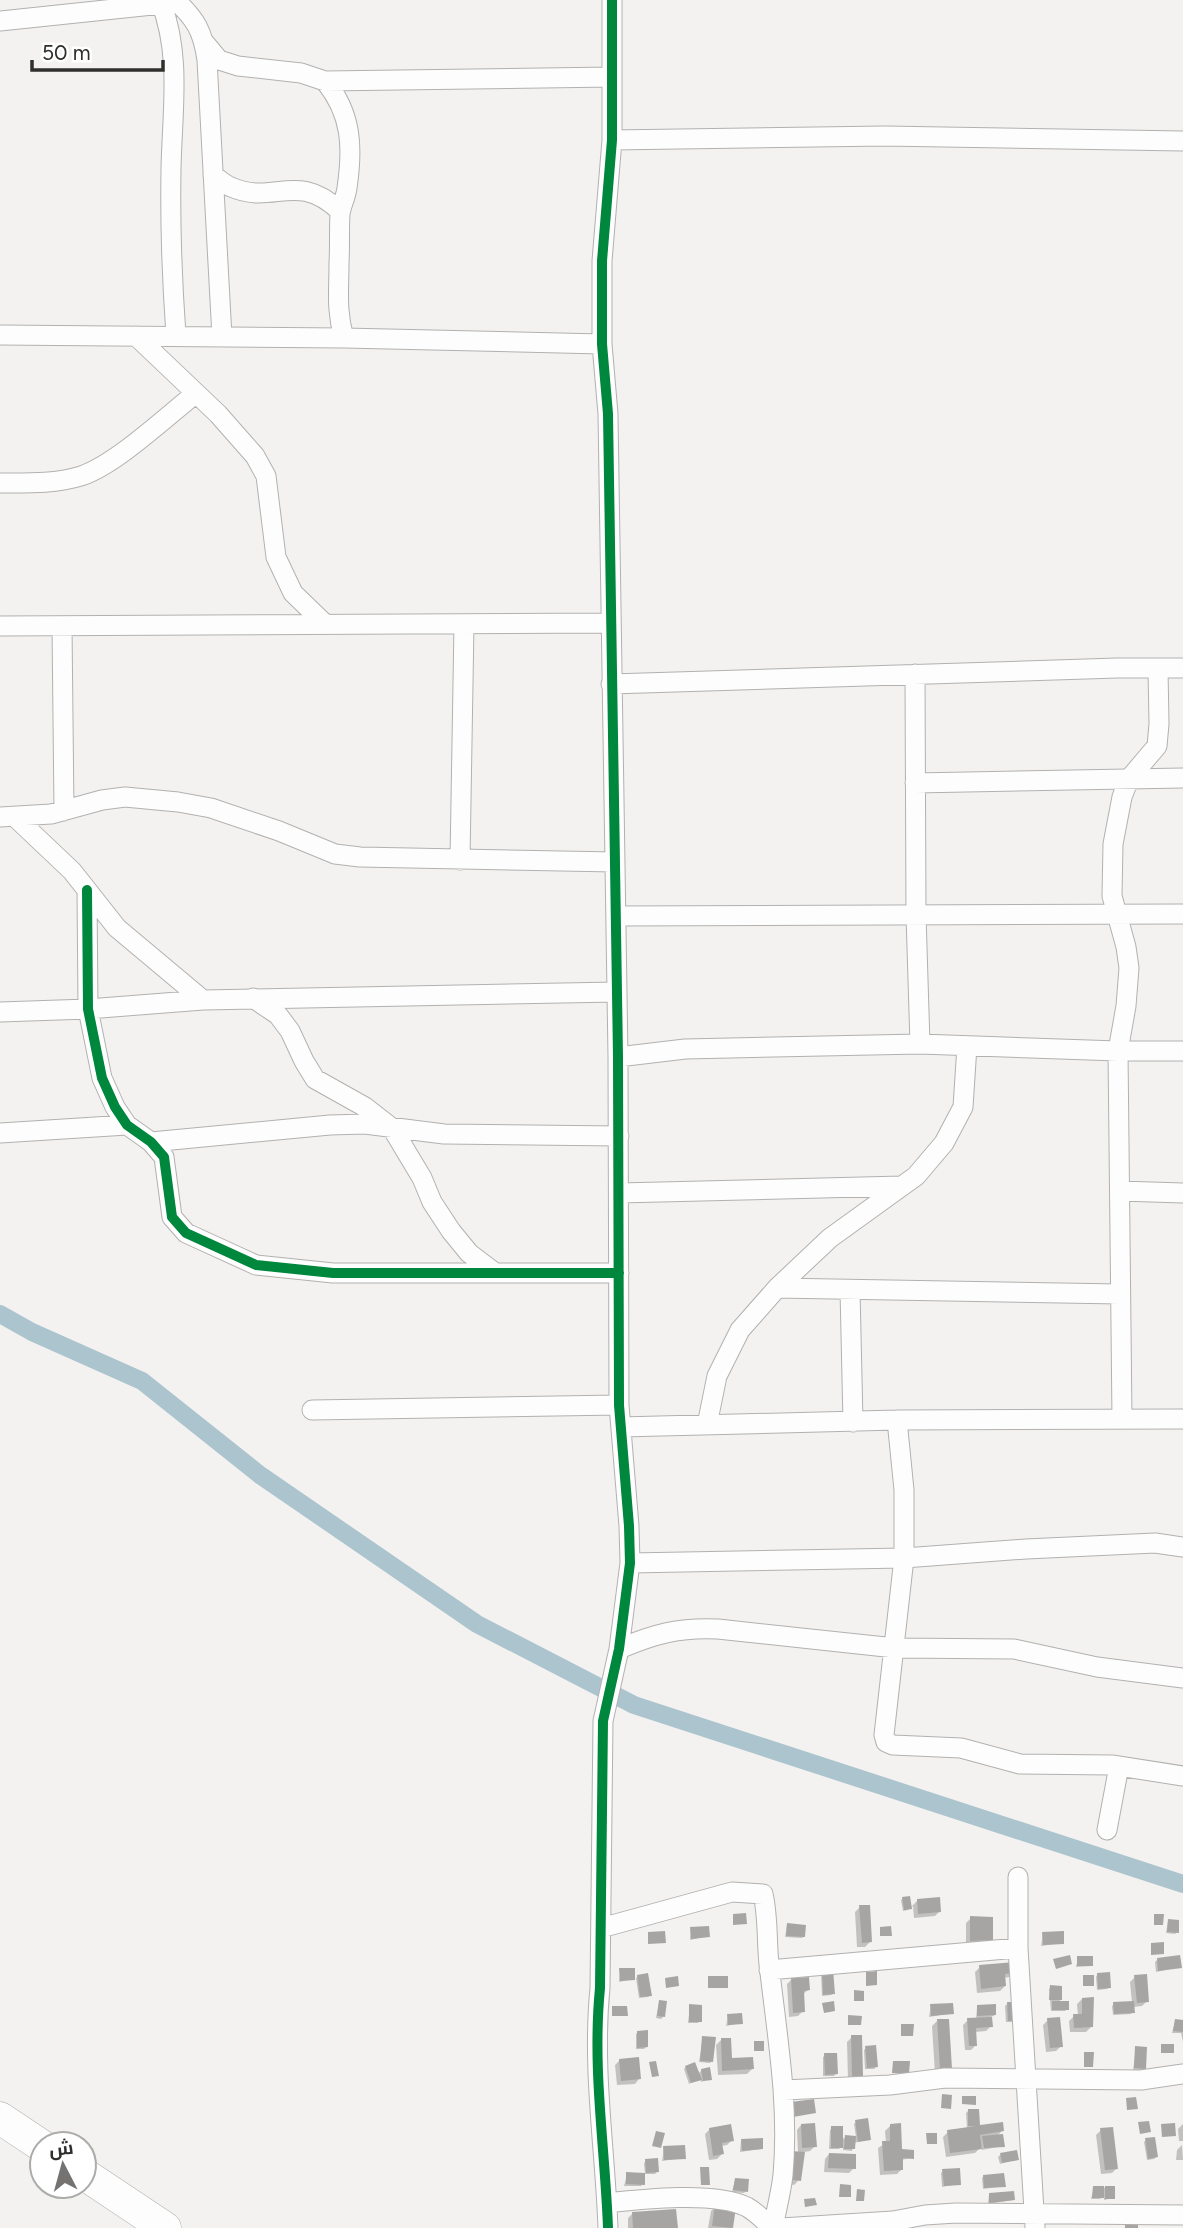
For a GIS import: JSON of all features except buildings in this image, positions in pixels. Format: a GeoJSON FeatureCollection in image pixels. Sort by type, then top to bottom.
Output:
{"type":"FeatureCollection","features":[{"type":"Feature","properties":{"kind":"highway"},"geometry":{"type":"LineString","coordinates":[[0,2118],[28,2137]]}},
{"type":"Feature","properties":{"kind":"highway"},"geometry":{"type":"LineString","coordinates":[[98,2183],[165,2228]]}},
{"type":"Feature","properties":{"kind":"street"},"geometry":{"type":"LineString","coordinates":[[608,2228],[599,2119],[596,2028],[600,1988],[603,1721],[619,1649],[630,1563],[619,1405],[619,1136],[608,414],[602,344],[602,261],[612,140],[612,0]]}},
{"type":"Feature","properties":{"kind":"street"},"geometry":{"type":"LineString","coordinates":[[0,21],[40,9],[166,2],[193,17],[204,42],[219,60],[301,73],[325,81],[612,77]]}},
{"type":"Feature","properties":{"kind":"street"},"geometry":{"type":"LineString","coordinates":[[166,2],[175,69],[171,168],[172,273],[176,335]]}},
{"type":"Feature","properties":{"kind":"street"},"geometry":{"type":"LineString","coordinates":[[204,42],[222,337]]}},
{"type":"Feature","properties":{"kind":"street"},"geometry":{"type":"LineString","coordinates":[[325,81],[338,97],[346,117],[350,151],[347,189],[341,211],[337,298],[338,317],[344,338]]}},
{"type":"Feature","properties":{"kind":"street"},"geometry":{"type":"LineString","coordinates":[[612,140],[885,136],[1183,141]]}},
{"type":"Feature","properties":{"kind":"street"},"geometry":{"type":"LineString","coordinates":[[213,175],[232,188],[252,192],[304,189],[315,192],[341,211]]}},
{"type":"Feature","properties":{"kind":"street"},"geometry":{"type":"LineString","coordinates":[[0,335],[176,335],[602,344]]}},
{"type":"Feature","properties":{"kind":"street"},"geometry":{"type":"LineString","coordinates":[[136,336],[218,414],[255,456],[266,476],[276,557],[293,593],[325,624]]}},
{"type":"Feature","properties":{"kind":"street"},"geometry":{"type":"LineString","coordinates":[[0,483],[58,482],[83,475],[109,461],[195,394]]}},
{"type":"Feature","properties":{"kind":"street"},"geometry":{"type":"LineString","coordinates":[[0,626],[610,623]]}},
{"type":"Feature","properties":{"kind":"street"},"geometry":{"type":"LineString","coordinates":[[460,860],[464,624]]}},
{"type":"Feature","properties":{"kind":"street"},"geometry":{"type":"LineString","coordinates":[[62,626],[64,811]]}},
{"type":"Feature","properties":{"kind":"street"},"geometry":{"type":"LineString","coordinates":[[611,684],[1183,668]]}},
{"type":"Feature","properties":{"kind":"street"},"geometry":{"type":"LineString","coordinates":[[1122,1419],[1118,1051],[1129,968],[1112,896],[1114,844],[1122,797],[1129,779],[1157,746],[1158,669]]}},
{"type":"Feature","properties":{"kind":"street"},"geometry":{"type":"LineString","coordinates":[[915,674],[916,915],[920,1044]]}},
{"type":"Feature","properties":{"kind":"street"},"geometry":{"type":"LineString","coordinates":[[915,783],[1183,778]]}},
{"type":"Feature","properties":{"kind":"street"},"geometry":{"type":"LineString","coordinates":[[8,817],[64,811],[102,800],[125,797],[211,808],[335,854],[360,858],[615,862]]}},
{"type":"Feature","properties":{"kind":"street"},"geometry":{"type":"LineString","coordinates":[[8,817],[52,850],[117,928],[204,1000]]}},
{"type":"Feature","properties":{"kind":"street"},"geometry":{"type":"LineString","coordinates":[[87,890],[88,1009],[102,1078],[115,1107],[127,1125],[151,1142],[164,1157],[167,1196],[172,1217],[186,1233],[256,1265],[333,1273],[620,1273]]}},
{"type":"Feature","properties":{"kind":"street"},"geometry":{"type":"LineString","coordinates":[[616,916],[1183,914]]}},
{"type":"Feature","properties":{"kind":"street"},"geometry":{"type":"LineString","coordinates":[[0,1012],[253,998],[617,992]]}},
{"type":"Feature","properties":{"kind":"street"},"geometry":{"type":"LineString","coordinates":[[253,998],[278,1015],[290,1031],[303,1061],[315,1079],[365,1107],[392,1128],[451,1231],[469,1253],[494,1272]]}},
{"type":"Feature","properties":{"kind":"street"},"geometry":{"type":"LineString","coordinates":[[618,1057],[685,1049],[920,1044],[1183,1051]]}},
{"type":"Feature","properties":{"kind":"street"},"geometry":{"type":"LineString","coordinates":[[707,1425],[717,1376],[740,1330],[777,1288],[831,1238],[916,1176],[944,1143],[963,1107],[967,1046]]}},
{"type":"Feature","properties":{"kind":"street"},"geometry":{"type":"LineString","coordinates":[[151,1142],[365,1124],[444,1134],[619,1136]]}},
{"type":"Feature","properties":{"kind":"street"},"geometry":{"type":"LineString","coordinates":[[0,1133],[127,1125]]}},
{"type":"Feature","properties":{"kind":"street"},"geometry":{"type":"LineString","coordinates":[[619,1193],[902,1186]]}},
{"type":"Feature","properties":{"kind":"street"},"geometry":{"type":"LineString","coordinates":[[1120,1191],[1183,1193]]}},
{"type":"Feature","properties":{"kind":"street"},"geometry":{"type":"LineString","coordinates":[[777,1288],[1120,1294]]}},
{"type":"Feature","properties":{"kind":"street"},"geometry":{"type":"LineString","coordinates":[[850,1290],[853,1422]]}},
{"type":"Feature","properties":{"kind":"street"},"geometry":{"type":"LineString","coordinates":[[312,1410],[619,1405]]}},
{"type":"Feature","properties":{"kind":"street"},"geometry":{"type":"LineString","coordinates":[[621,1427],[897,1420],[1183,1419]]}},
{"type":"Feature","properties":{"kind":"street"},"geometry":{"type":"LineString","coordinates":[[897,1420],[904,1490],[904,1558],[884,1735],[886,1742],[893,1745],[961,1748],[1020,1764],[1119,1766],[1183,1776]]}},
{"type":"Feature","properties":{"kind":"street"},"geometry":{"type":"LineString","coordinates":[[630,1563],[904,1558],[1155,1542],[1183,1547]]}},
{"type":"Feature","properties":{"kind":"street"},"geometry":{"type":"LineString","coordinates":[[619,1649],[652,1635],[692,1628],[895,1648],[1014,1649],[1119,1671],[1183,1678]]}},
{"type":"Feature","properties":{"kind":"street"},"geometry":{"type":"LineString","coordinates":[[1107,1830],[1119,1766]]}},
{"type":"Feature","properties":{"kind":"street"},"geometry":{"type":"LineString","coordinates":[[1018,1877],[1018,1948],[1035,2222]]}},
{"type":"Feature","properties":{"kind":"street"},"geometry":{"type":"LineString","coordinates":[[601,1928],[732,1892],[764,1894],[769,1970],[781,2049],[784,2090],[783,2176],[773,2228],[749,2208],[726,2199],[645,2199],[607,2203]]}},
{"type":"Feature","properties":{"kind":"street"},"geometry":{"type":"LineString","coordinates":[[769,1970],[1018,1948]]}},
{"type":"Feature","properties":{"kind":"street"},"geometry":{"type":"LineString","coordinates":[[784,2090],[879,2086],[945,2078],[1142,2080],[1183,2074]]}},
{"type":"Feature","properties":{"kind":"street"},"geometry":{"type":"LineString","coordinates":[[781,2228],[893,2221],[956,2213],[1035,2222],[1183,2215]]}},
{"type":"Feature","properties":{"kind":"waterway"},"geometry":{"type":"LineString","coordinates":[[0,1314],[32,1332],[142,1381],[260,1475],[477,1624],[634,1705],[1183,1884]]}},
{"type":"Feature","properties":{"kind":"cycle path"},"geometry":{"type":"LineString","coordinates":[[608,2228],[597,2048],[603,1721],[619,1649],[630,1563],[619,1405],[618,1057],[608,414],[602,344],[602,261],[612,140],[612,0]]}},
{"type":"Feature","properties":{"kind":"cycle path"},"geometry":{"type":"LineString","coordinates":[[87,890],[88,1009],[102,1078],[115,1107],[127,1125],[151,1142],[164,1157],[172,1217],[186,1233],[256,1265],[333,1273],[619,1273]]}}]}
